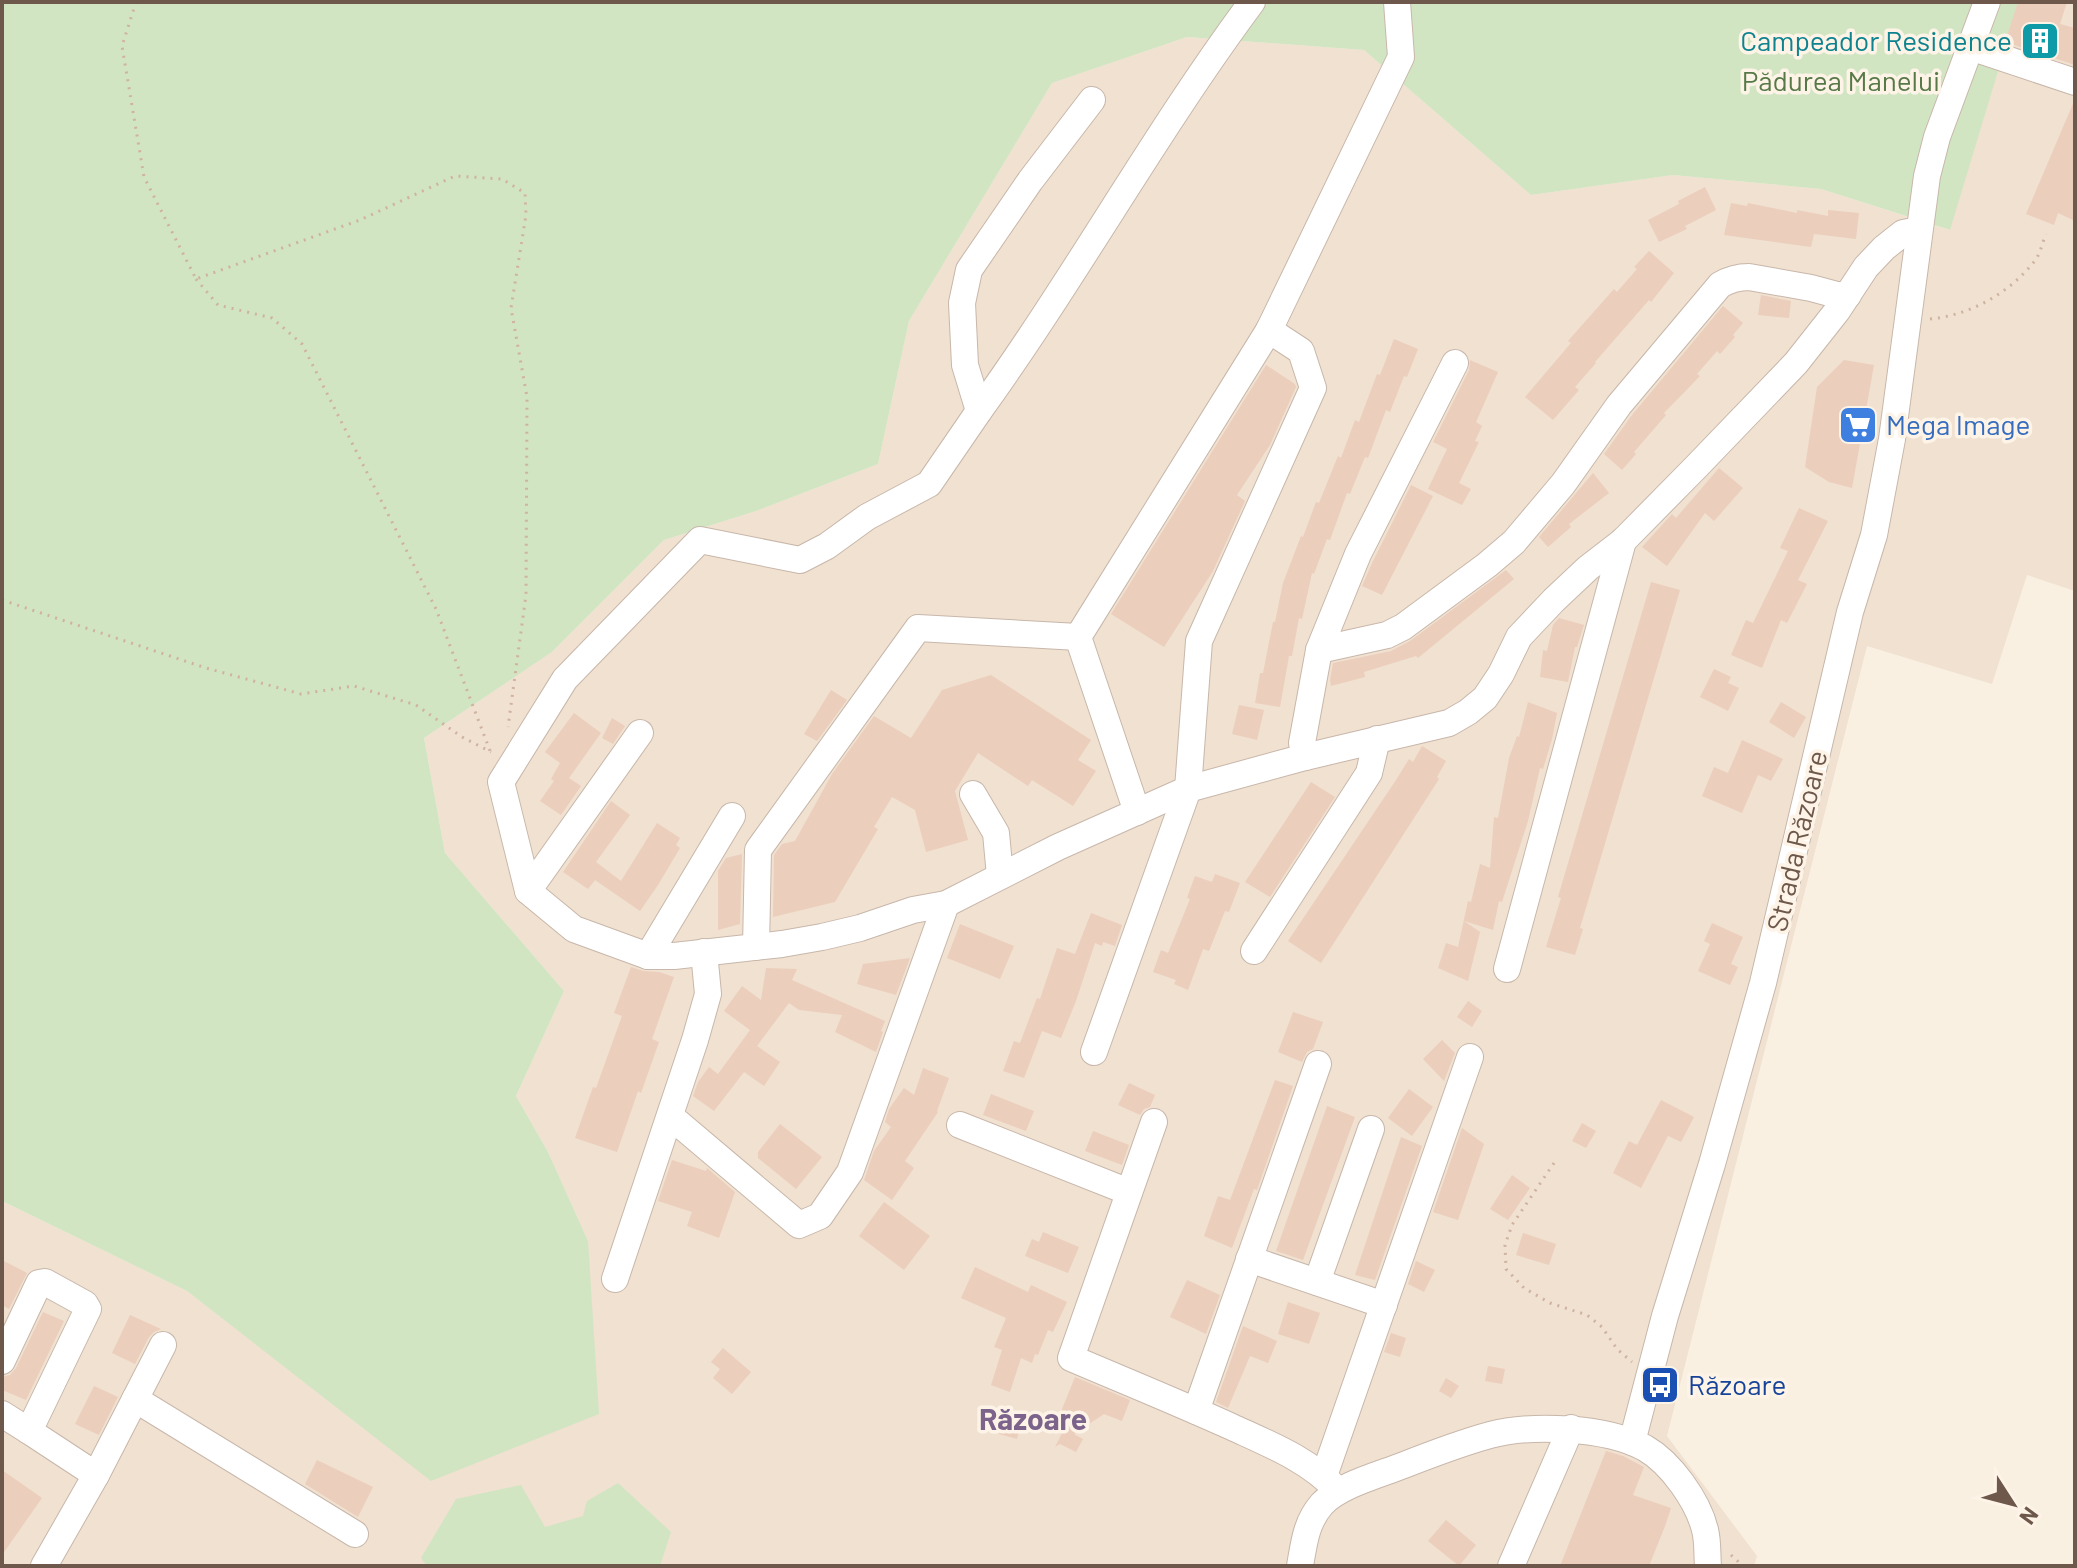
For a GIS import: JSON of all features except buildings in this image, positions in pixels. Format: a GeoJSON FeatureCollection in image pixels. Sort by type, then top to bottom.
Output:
{"type":"FeatureCollection","features":[{"type":"Feature","properties":{"kind":"street"},"geometry":{"type":"LineString","coordinates":[[1252,2],[1134,175],[1023,350],[929,484],[867,517],[827,546],[800,560],[700,540],[565,679],[501,782],[528,891],[574,929],[648,956],[674,956],[822,937],[913,910],[946,904],[1058,847],[1188,789],[1449,723],[1485,698],[1519,637],[1588,568],[1623,541],[1796,363],[1866,267],[1884,248],[1903,233],[1919,230]]}},
{"type":"Feature","properties":{"kind":"street"},"geometry":{"type":"LineString","coordinates":[[1078,637],[1269,330],[1401,57],[1397,2]]}},
{"type":"Feature","properties":{"kind":"street","name":"Strada Răzoare"},"geometry":{"type":"LineString","coordinates":[[1632,1442],[1665,1316],[1763,983],[1850,612],[1874,535],[1892,439],[1927,176],[1937,137],[1987,2]]}},
{"type":"Feature","properties":{"kind":"street"},"geometry":{"type":"LineString","coordinates":[[1970,47],[2075,82]]}},
{"type":"Feature","properties":{"kind":"street"},"geometry":{"type":"LineString","coordinates":[[979,411],[965,365],[962,303],[969,270],[1030,181],[1092,100]]}},
{"type":"Feature","properties":{"kind":"street"},"geometry":{"type":"LineString","coordinates":[[1319,650],[1387,635],[1403,627],[1514,542],[1563,484],[1619,405],[1720,285],[1729,280],[1749,277],[1848,295]]}},
{"type":"Feature","properties":{"kind":"street"},"geometry":{"type":"LineString","coordinates":[[1094,1052],[1188,789],[1199,641],[1313,388],[1301,351],[1269,330]]}},
{"type":"Feature","properties":{"kind":"street"},"geometry":{"type":"LineString","coordinates":[[1305,757],[1302,743],[1319,650],[1358,554],[1455,363]]}},
{"type":"Feature","properties":{"kind":"street"},"geometry":{"type":"LineString","coordinates":[[1507,969],[1623,541]]}},
{"type":"Feature","properties":{"kind":"street"},"geometry":{"type":"LineString","coordinates":[[756,947],[758,850],[918,628],[1078,637]]}},
{"type":"Feature","properties":{"kind":"street"},"geometry":{"type":"LineString","coordinates":[[1078,637],[1137,812]]}},
{"type":"Feature","properties":{"kind":"street"},"geometry":{"type":"LineString","coordinates":[[528,891],[640,733]]}},
{"type":"Feature","properties":{"kind":"street"},"geometry":{"type":"LineString","coordinates":[[1254,951],[1369,773],[1377,739]]}},
{"type":"Feature","properties":{"kind":"street"},"geometry":{"type":"LineString","coordinates":[[973,794],[996,833],[1000,876]]}},
{"type":"Feature","properties":{"kind":"street"},"geometry":{"type":"LineString","coordinates":[[648,956],[732,816]]}},
{"type":"Feature","properties":{"kind":"street"},"geometry":{"type":"LineString","coordinates":[[670,1116],[799,1225],[820,1216],[850,1172],[946,904]]}},
{"type":"Feature","properties":{"kind":"street"},"geometry":{"type":"LineString","coordinates":[[615,1279],[708,994],[704,952]]}},
{"type":"Feature","properties":{"kind":"street"},"geometry":{"type":"LineString","coordinates":[[1300,1566],[1305,1534],[1331,1484],[1384,1305],[1470,1057]]}},
{"type":"Feature","properties":{"kind":"street"},"geometry":{"type":"LineString","coordinates":[[1196,1411],[1318,1064]]}},
{"type":"Feature","properties":{"kind":"street"},"geometry":{"type":"LineString","coordinates":[[1154,1122],[1071,1358],[1285,1452],[1331,1484]]}},
{"type":"Feature","properties":{"kind":"street"},"geometry":{"type":"LineString","coordinates":[[960,1125],[1129,1192]]}},
{"type":"Feature","properties":{"kind":"street"},"geometry":{"type":"LineString","coordinates":[[1317,1282],[1371,1129]]}},
{"type":"Feature","properties":{"kind":"street"},"geometry":{"type":"LineString","coordinates":[[1249,1259],[1384,1305]]}},
{"type":"Feature","properties":{"kind":"street"},"geometry":{"type":"LineString","coordinates":[[2,1361],[39,1283],[45,1282],[85,1304],[88,1309],[29,1431]]}},
{"type":"Feature","properties":{"kind":"street"},"geometry":{"type":"LineString","coordinates":[[44,1566],[96,1475],[163,1345]]}},
{"type":"Feature","properties":{"kind":"street"},"geometry":{"type":"LineString","coordinates":[[135,1399],[355,1534]]}},
{"type":"Feature","properties":{"kind":"street"},"geometry":{"type":"LineString","coordinates":[[2,1414],[96,1475]]}},
{"type":"Feature","properties":{"kind":"street"},"geometry":{"type":"LineString","coordinates":[[1331,1484],[1492,1434],[1571,1428],[1632,1442],[1665,1464],[1682,1483],[1705,1530],[1708,1566]]}},
{"type":"Feature","properties":{"kind":"street"},"geometry":{"type":"LineString","coordinates":[[1511,1566],[1571,1428]]}},
{"type":"Feature","properties":{"kind":"path"},"geometry":{"type":"LineString","coordinates":[[136,2],[122,46],[144,177],[196,279],[218,305],[272,318],[302,344],[436,609],[501,782]]}},
{"type":"Feature","properties":{"kind":"path"},"geometry":{"type":"LineString","coordinates":[[196,279],[360,220],[455,176],[502,179],[525,193],[526,215],[511,308],[527,397],[526,595],[507,735]]}},
{"type":"Feature","properties":{"kind":"path"},"geometry":{"type":"LineString","coordinates":[[1907,320],[1958,314],[1999,295],[2036,261],[2046,234]]}},
{"type":"Feature","properties":{"kind":"path"},"geometry":{"type":"LineString","coordinates":[[2,600],[206,668],[301,694],[354,686],[416,705],[462,737],[491,752]]}},
{"type":"Feature","properties":{"kind":"path"},"geometry":{"type":"LineString","coordinates":[[1554,1163],[1512,1225],[1505,1245],[1506,1269],[1524,1288],[1550,1303],[1587,1315],[1602,1327],[1617,1349],[1649,1378]]}},
{"type":"Feature","properties":{"kind":"shaded area"},"geometry":{"type":"Polygon","coordinates":[[[2019,2],[2075,2],[2075,591],[2027,575],[1992,684],[1867,646],[1667,1436],[1757,1556],[1754,1566],[2,1566],[2,1201],[187,1291],[431,1480],[588,1241],[548,1152],[516,1096],[564,991],[445,853],[424,738],[552,652],[664,540],[756,511],[878,464],[909,321],[1052,83],[1187,37],[1364,50],[1531,195],[1673,175],[1821,189],[1949,230],[2019,2]]]}},
{"type":"Feature","properties":{"kind":"green space","name":"Pădurea Manelui"},"geometry":{"type":"Polygon","coordinates":[[[2,2],[2019,2],[1950,230],[1821,189],[1673,175],[1531,195],[1364,50],[1187,37],[1052,83],[909,321],[878,464],[756,511],[664,540],[552,652],[424,738],[445,853],[564,991],[516,1096],[548,1152],[588,1241],[599,1414],[431,1481],[187,1291],[2,1201],[2,2]]]}},
{"type":"Feature","properties":{"kind":"green space"},"geometry":{"type":"Polygon","coordinates":[[[618,1483],[671,1532],[660,1566],[427,1566],[421,1558],[456,1499],[521,1485],[545,1527],[583,1516],[587,1501],[618,1483]]]}},
{"type":"Feature","properties":{"kind":"place","name":"Campeador Residence"},"geometry":{"type":"Point","coordinates":[2040,41]}},
{"type":"Feature","properties":{"kind":"place","name":"Mega Image"},"geometry":{"type":"Point","coordinates":[1858,425]}},
{"type":"Feature","properties":{"kind":"place","name":"Răzoare"},"geometry":{"type":"Point","coordinates":[1660,1385]}},
{"type":"Feature","properties":{"kind":"district","name":"Răzoare"},"geometry":{"type":"Point","coordinates":[1033,1420]}}]}
